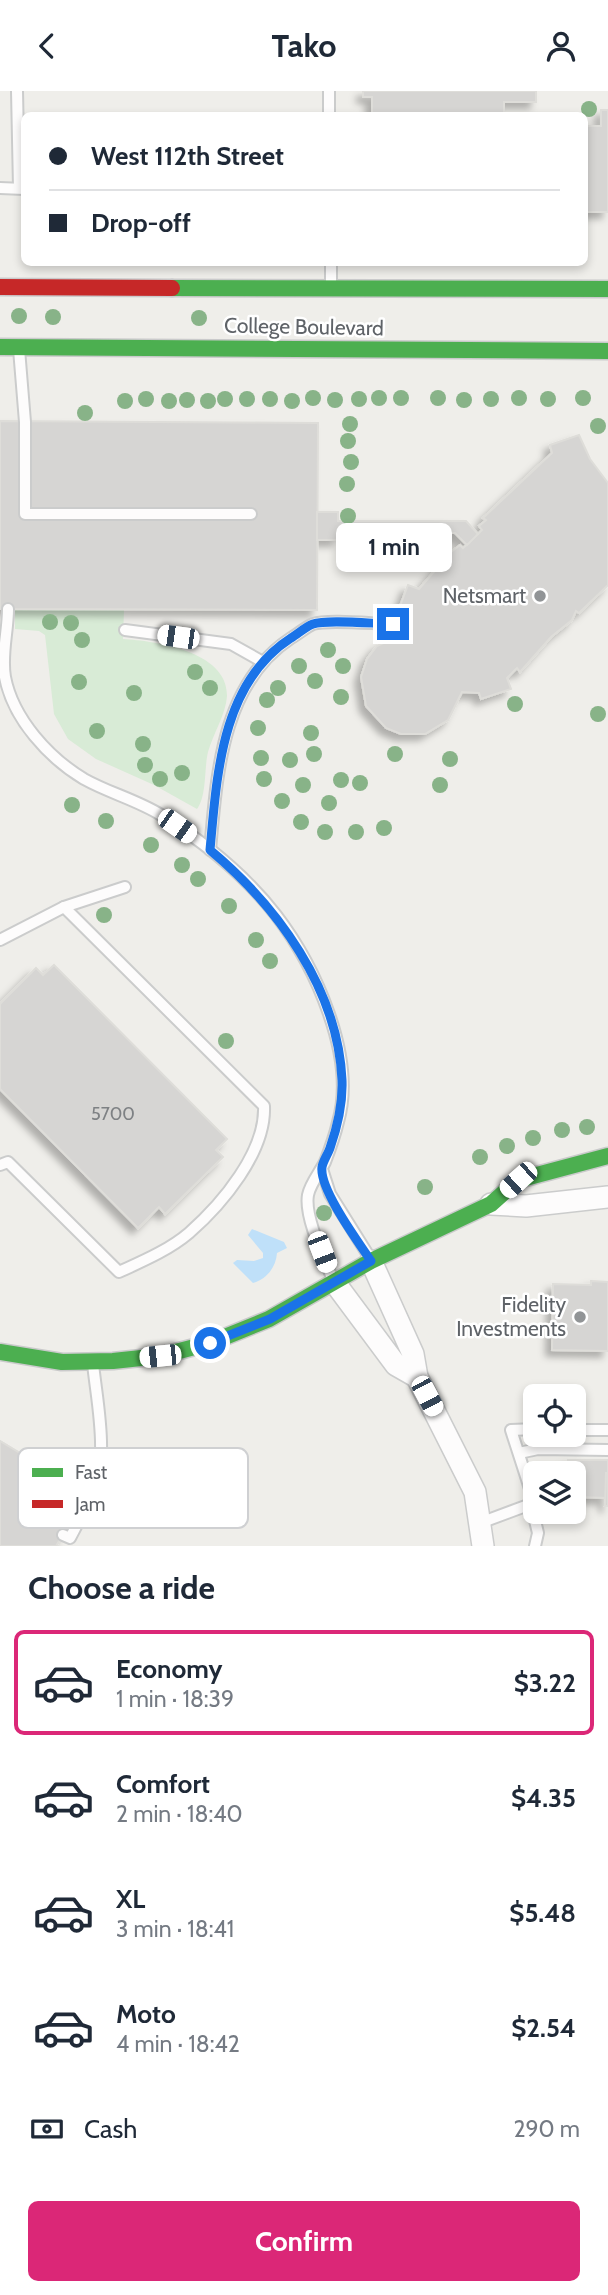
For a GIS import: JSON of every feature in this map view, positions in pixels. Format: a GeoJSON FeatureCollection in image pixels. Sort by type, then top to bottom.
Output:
{"type":"FeatureCollection","features":[{"type":"Feature","properties":{"kind":"main road","name":"College Boulevard"},"geometry":{"type":"LineString","coordinates":[[0,288],[608,289]]}},
{"type":"Feature","properties":{"kind":"main road","name":"College Boulevard"},"geometry":{"type":"LineString","coordinates":[[0,347],[608,351]]}},
{"type":"Feature","properties":{"kind":"main road"},"geometry":{"type":"LineString","coordinates":[[0,1352],[62,1362],[93,1361],[160,1356],[210,1343],[270,1319],[371,1261],[491,1204],[518,1180],[608,1156]]}},
{"type":"Feature","properties":{"kind":"street"},"geometry":{"type":"LineString","coordinates":[[491,1204],[526,1206],[608,1197]]}},
{"type":"Feature","properties":{"kind":"street"},"geometry":{"type":"LineString","coordinates":[[371,1261],[414,1354],[417,1377],[467,1473],[480,1523],[482,1546]]}},
{"type":"Feature","properties":{"kind":"street"},"geometry":{"type":"LineString","coordinates":[[335,1283],[397,1365],[417,1377]]}},
{"type":"Feature","properties":{"kind":"lane"},"geometry":{"type":"LineString","coordinates":[[17,91],[21,169]]}},
{"type":"Feature","properties":{"kind":"lane"},"geometry":{"type":"LineString","coordinates":[[329,91],[329,112]]}},
{"type":"Feature","properties":{"kind":"lane"},"geometry":{"type":"LineString","coordinates":[[0,188],[21,188]]}},
{"type":"Feature","properties":{"kind":"lane"},"geometry":{"type":"LineString","coordinates":[[331,266],[331,288]]}},
{"type":"Feature","properties":{"kind":"lane"},"geometry":{"type":"LineString","coordinates":[[19,347],[25,422],[25,514],[251,515]]}},
{"type":"Feature","properties":{"kind":"lane"},"geometry":{"type":"LineString","coordinates":[[8,609],[8,638],[2,657],[6,680],[24,722],[62,763],[85,779],[160,814],[210,850],[252,886],[278,918],[326,1005],[338,1047],[342,1102],[322,1169],[308,1195],[315,1233],[335,1283]]}},
{"type":"Feature","properties":{"kind":"lane"},"geometry":{"type":"LineString","coordinates":[[210,850],[222,751],[238,700],[263,662],[283,643],[314,623],[393,624]]}},
{"type":"Feature","properties":{"kind":"lane"},"geometry":{"type":"LineString","coordinates":[[125,630],[230,644],[263,662]]}},
{"type":"Feature","properties":{"kind":"lane"},"geometry":{"type":"LineString","coordinates":[[0,940],[64,907],[125,887]]}},
{"type":"Feature","properties":{"kind":"lane"},"geometry":{"type":"LineString","coordinates":[[3,1160],[118,1272],[167,1248],[211,1211],[246,1163],[265,1121],[264,1106],[64,907]]}},
{"type":"Feature","properties":{"kind":"lane"},"geometry":{"type":"LineString","coordinates":[[322,1169],[330,1194],[371,1261]]}},
{"type":"Feature","properties":{"kind":"lane"},"geometry":{"type":"LineString","coordinates":[[93,1361],[102,1448]]}},
{"type":"Feature","properties":{"kind":"lane"},"geometry":{"type":"LineString","coordinates":[[523,1430],[511,1430],[523,1466]]}},
{"type":"Feature","properties":{"kind":"lane"},"geometry":{"type":"LineString","coordinates":[[586,1430],[608,1430]]}},
{"type":"Feature","properties":{"kind":"lane"},"geometry":{"type":"LineString","coordinates":[[519,1453],[538,1449],[608,1450]]}},
{"type":"Feature","properties":{"kind":"lane"},"geometry":{"type":"LineString","coordinates":[[480,1523],[523,1507]]}},
{"type":"Feature","properties":{"kind":"lane"},"geometry":{"type":"LineString","coordinates":[[535,1546],[538,1533],[536,1524]]}},
{"type":"Feature","properties":{"kind":"lane"},"geometry":{"type":"LineString","coordinates":[[63,1535],[70,1538],[75,1528]]}},
{"type":"Feature","properties":{"kind":"green space"},"geometry":{"type":"Polygon","coordinates":[[[15,609],[124,610],[123,639],[153,642],[187,651],[216,668],[224,681],[227,696],[208,752],[204,789],[197,809],[154,785],[96,759],[68,739],[54,714],[45,635],[39,631],[15,629],[15,609]]]}},
{"type":"Feature","properties":{"kind":"water"},"geometry":{"type":"Polygon","coordinates":[[[252,1229],[284,1242],[287,1248],[277,1253],[270,1272],[253,1283],[233,1263],[237,1260],[254,1261],[263,1258],[263,1253],[248,1235],[252,1229]]]}},
{"type":"Feature","properties":{"kind":"building"},"geometry":{"type":"Polygon","coordinates":[[[363,91],[536,91],[536,102],[504,102],[504,112],[372,112],[372,97],[363,97],[363,91]]]}},
{"type":"Feature","properties":{"kind":"building"},"geometry":{"type":"Polygon","coordinates":[[[601,110],[608,110],[608,212],[588,212],[588,126],[601,126],[601,110]]]}},
{"type":"Feature","properties":{"kind":"building"},"geometry":{"type":"Polygon","coordinates":[[[0,421],[318,423],[317,610],[0,609],[0,421]]]}},
{"type":"Feature","properties":{"kind":"building"},"geometry":{"type":"Polygon","coordinates":[[[579,435],[590,459],[608,483],[608,585],[579,613],[576,611],[572,620],[551,637],[520,672],[517,668],[507,678],[511,689],[481,699],[479,693],[462,692],[448,720],[425,734],[401,734],[386,728],[366,706],[361,677],[367,659],[377,646],[404,633],[404,617],[397,614],[408,585],[419,589],[451,552],[460,545],[463,548],[478,534],[482,530],[479,526],[486,520],[483,518],[552,453],[550,445],[579,435]]]}},
{"type":"Feature","properties":{"kind":"building"},"geometry":{"type":"Polygon","coordinates":[[[317,512],[338,512],[338,521],[466,521],[478,534],[467,545],[455,533],[338,531],[338,540],[317,540],[317,512]]]}},
{"type":"Feature","properties":{"kind":"building"},"geometry":{"type":"Polygon","coordinates":[[[54,965],[227,1139],[216,1150],[223,1157],[165,1214],[159,1207],[138,1228],[0,1089],[0,1004],[36,968],[43,975],[54,965]]]}},
{"type":"Feature","properties":{"kind":"building","name":"Fidelity Investments"},"geometry":{"type":"Polygon","coordinates":[[[591,1281],[608,1282],[608,1351],[552,1350],[553,1284],[591,1285],[591,1281]]]}},
{"type":"Feature","properties":{"kind":"building"},"geometry":{"type":"Polygon","coordinates":[[[0,1441],[18,1452],[18,1528],[67,1528],[56,1546],[0,1546],[0,1441]]]}},
{"type":"Feature","properties":{"kind":"building"},"geometry":{"type":"Polygon","coordinates":[[[0,1441],[18,1452],[18,1528],[67,1528],[56,1546],[0,1546],[0,1441]]]}},
{"type":"Feature","properties":{"kind":"building"},"geometry":{"type":"Polygon","coordinates":[[[608,1460],[608,1498],[586,1497],[586,1461],[568,1461],[608,1460]]]}},
{"type":"Feature","properties":{"kind":"building"},"geometry":{"type":"Polygon","coordinates":[[[608,1473],[608,1506],[605,1506],[608,1473]]]}},
{"type":"Feature","properties":{"kind":"traffic: fast"},"geometry":{"type":"LineString","coordinates":[[172,288],[608,289]]}},
{"type":"Feature","properties":{"kind":"traffic: fast"},"geometry":{"type":"LineString","coordinates":[[0,347],[608,351]]}},
{"type":"Feature","properties":{"kind":"traffic: fast"},"geometry":{"type":"LineString","coordinates":[[0,1352],[62,1362],[113,1361],[160,1356],[210,1343],[269,1319],[371,1261],[491,1204],[518,1180],[608,1156]]}},
{"type":"Feature","properties":{"kind":"traffic: jam"},"geometry":{"type":"LineString","coordinates":[[0,287],[172,288]]}},
{"type":"Feature","properties":{"kind":"place","name":"Netsmart"},"geometry":{"type":"Point","coordinates":[540,596]}},
{"type":"Feature","properties":{"kind":"place","name":"Fidelity Investments"},"geometry":{"type":"Point","coordinates":[580,1317]}},
{"type":"Feature","properties":{"kind":"route"},"geometry":{"type":"LineString","coordinates":[[210,1343],[270,1319],[371,1261],[330,1194],[322,1169],[339,1120],[342,1102],[338,1047],[326,1005],[278,918],[252,886],[210,850],[218,765],[238,700],[257,667],[283,643],[314,623],[393,624]]}}]}
